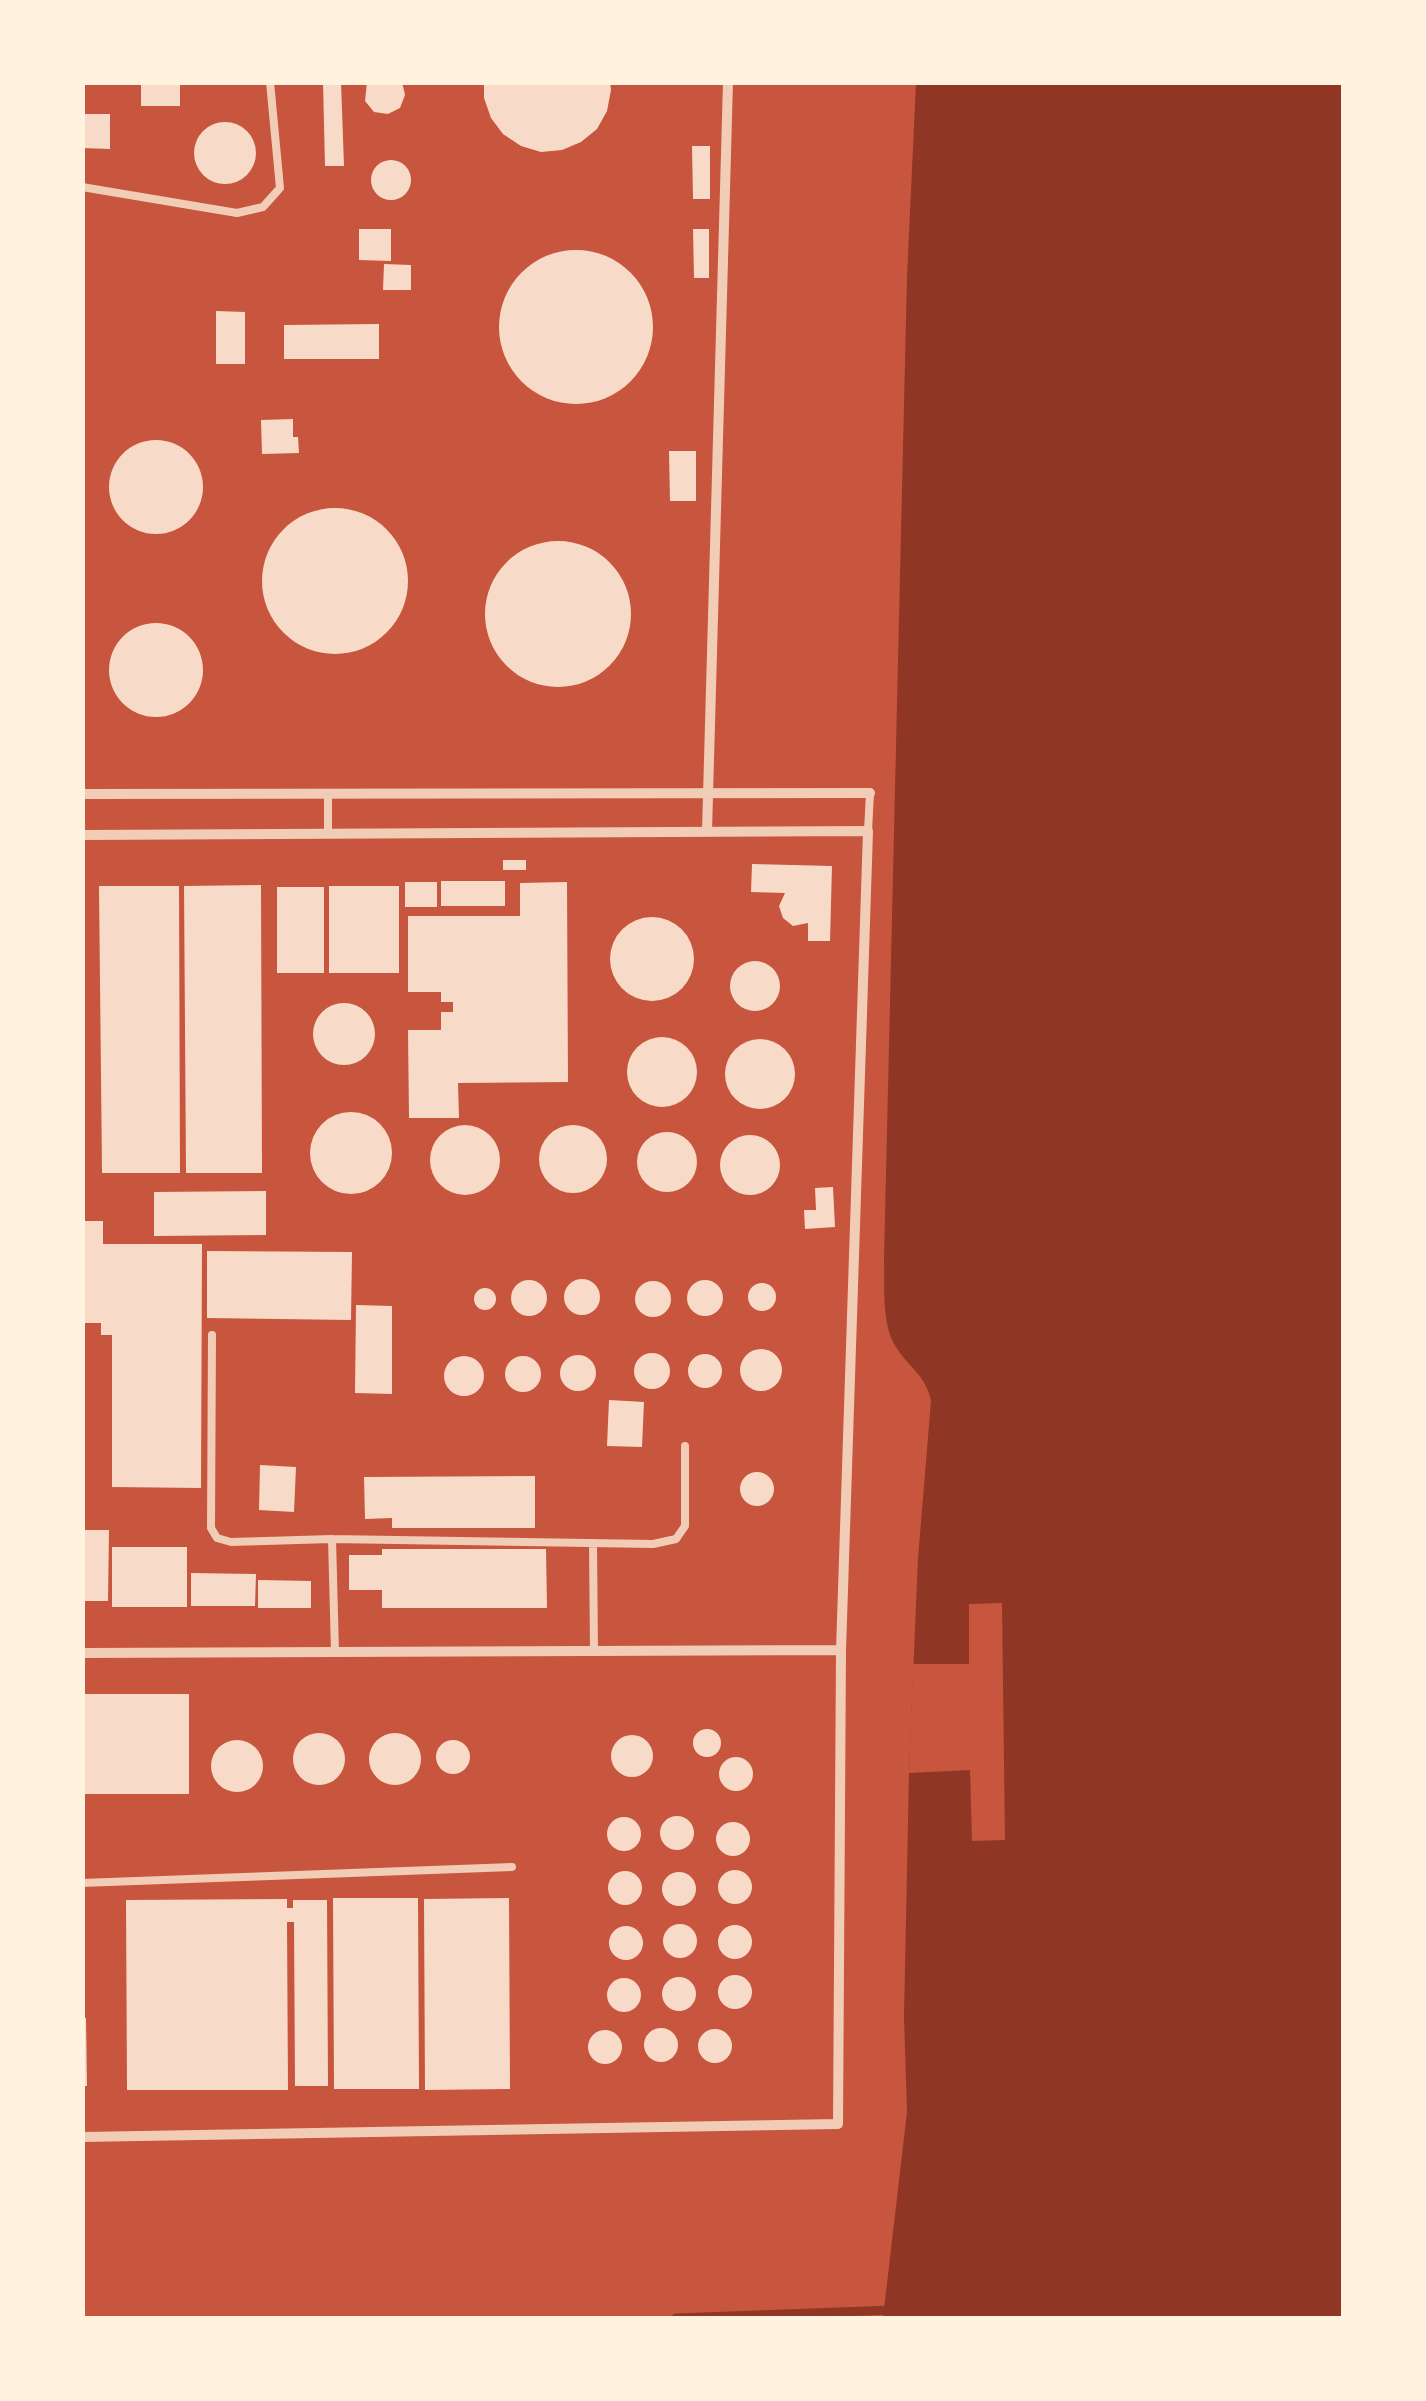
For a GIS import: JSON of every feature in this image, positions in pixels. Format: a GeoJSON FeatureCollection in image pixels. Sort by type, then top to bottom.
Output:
{"type":"FeatureCollection","features":[{"type":"Feature","properties":{"kind":"street"},"geometry":{"type":"LineString","coordinates":[[707,831],[728,82]]}},
{"type":"Feature","properties":{"kind":"street"},"geometry":{"type":"LineString","coordinates":[[82,794],[870,793]]}},
{"type":"Feature","properties":{"kind":"street"},"geometry":{"type":"LineString","coordinates":[[82,835],[868,831],[840,1650],[838,2124],[82,2137]]}},
{"type":"Feature","properties":{"kind":"street"},"geometry":{"type":"LineString","coordinates":[[82,1652],[840,1650]]}},
{"type":"Feature","properties":{"kind":"lane"},"geometry":{"type":"LineString","coordinates":[[82,187],[236,213],[263,207],[280,188],[270,82]]}},
{"type":"Feature","properties":{"kind":"lane"},"geometry":{"type":"LineString","coordinates":[[328,793],[328,834]]}},
{"type":"Feature","properties":{"kind":"lane"},"geometry":{"type":"LineString","coordinates":[[868,831],[870,793]]}},
{"type":"Feature","properties":{"kind":"lane"},"geometry":{"type":"LineString","coordinates":[[212,1335],[211,1528],[217,1538],[230,1542],[332,1539],[653,1544],[676,1539],[685,1526],[685,1446]]}},
{"type":"Feature","properties":{"kind":"lane"},"geometry":{"type":"LineString","coordinates":[[332,1539],[335,1652]]}},
{"type":"Feature","properties":{"kind":"lane"},"geometry":{"type":"LineString","coordinates":[[593,1543],[594,1650]]}},
{"type":"Feature","properties":{"kind":"lane"},"geometry":{"type":"LineString","coordinates":[[82,1883],[512,1867]]}},
{"type":"Feature","properties":{"kind":"shaded area"},"geometry":{"type":"Polygon","coordinates":[[[916,83],[1343,83],[1343,2318],[883,2318],[907,2112],[904,2017],[909,1773],[918,1558],[931,1401],[921,1378],[891,1338],[884,1293],[907,277],[916,83]]]}},
{"type":"Feature","properties":{"kind":"pier"},"geometry":{"type":"Polygon","coordinates":[[[1002,1603],[1005,1840],[972,1841],[970,1770],[909,1773],[913,1664],[969,1664],[969,1604],[1002,1603]]]}},
{"type":"Feature","properties":{"kind":"building"},"geometry":{"type":"Polygon","coordinates":[[[141,82],[180,82],[180,106],[141,106],[141,82]]]}},
{"type":"Feature","properties":{"kind":"building"},"geometry":{"type":"Polygon","coordinates":[[[323,82],[341,82],[344,166],[325,166],[323,82]]]}},
{"type":"Feature","properties":{"kind":"building"},"geometry":{"type":"Polygon","coordinates":[[[367,82],[402,82],[405,95],[400,108],[388,114],[374,112],[365,101],[367,82]]]}},
{"type":"Feature","properties":{"kind":"building"},"geometry":{"type":"Polygon","coordinates":[[[484,82],[610,82],[611,90],[607,111],[597,129],[562,150],[541,152],[521,146],[503,134],[491,118],[484,98],[484,82]]]}},
{"type":"Feature","properties":{"kind":"building"},"geometry":{"type":"Polygon","coordinates":[[[82,114],[110,114],[110,149],[82,148],[82,114]]]}},
{"type":"Feature","properties":{"kind":"building"},"geometry":{"type":"Polygon","coordinates":[[[225,122],[247,131],[256,153],[247,175],[225,184],[203,175],[194,153],[203,131],[225,122]]]}},
{"type":"Feature","properties":{"kind":"building"},"geometry":{"type":"Polygon","coordinates":[[[692,146],[710,146],[710,199],[693,199],[692,146]]]}},
{"type":"Feature","properties":{"kind":"building"},"geometry":{"type":"Polygon","coordinates":[[[391,160],[405,166],[411,180],[405,194],[391,200],[377,194],[371,180],[377,166],[391,160]]]}},
{"type":"Feature","properties":{"kind":"building"},"geometry":{"type":"Polygon","coordinates":[[[359,229],[391,229],[391,261],[359,260],[359,229]]]}},
{"type":"Feature","properties":{"kind":"building"},"geometry":{"type":"Polygon","coordinates":[[[693,229],[709,229],[709,278],[694,278],[693,229]]]}},
{"type":"Feature","properties":{"kind":"building"},"geometry":{"type":"Polygon","coordinates":[[[576,250],[605,256],[630,273],[647,298],[653,327],[647,356],[630,381],[605,398],[576,404],[547,398],[522,381],[505,356],[499,327],[505,298],[522,273],[547,256],[576,250]]]}},
{"type":"Feature","properties":{"kind":"building"},"geometry":{"type":"Polygon","coordinates":[[[384,264],[411,265],[411,290],[383,290],[384,264]]]}},
{"type":"Feature","properties":{"kind":"building"},"geometry":{"type":"Polygon","coordinates":[[[216,311],[245,312],[245,364],[216,364],[216,311]]]}},
{"type":"Feature","properties":{"kind":"building"},"geometry":{"type":"Polygon","coordinates":[[[379,324],[379,359],[284,359],[284,325],[379,324]]]}},
{"type":"Feature","properties":{"kind":"building"},"geometry":{"type":"Polygon","coordinates":[[[293,419],[293,437],[298,437],[299,453],[262,454],[261,420],[293,419]]]}},
{"type":"Feature","properties":{"kind":"building"},"geometry":{"type":"Polygon","coordinates":[[[156,440],[174,443],[189,454],[200,469],[200,505],[189,520],[174,531],[156,534],[138,531],[123,520],[112,505],[109,487],[112,469],[123,454],[138,443],[156,440]]]}},
{"type":"Feature","properties":{"kind":"building"},"geometry":{"type":"Polygon","coordinates":[[[669,451],[696,451],[696,501],[670,501],[669,451]]]}},
{"type":"Feature","properties":{"kind":"building"},"geometry":{"type":"Polygon","coordinates":[[[335,508],[363,513],[387,529],[403,553],[408,581],[403,609],[387,633],[363,649],[335,654],[307,649],[283,633],[267,609],[262,581],[267,553],[283,529],[307,513],[335,508]]]}},
{"type":"Feature","properties":{"kind":"building"},"geometry":{"type":"Polygon","coordinates":[[[558,541],[586,546],[610,562],[626,586],[631,614],[626,642],[610,666],[586,682],[558,687],[530,682],[506,666],[490,642],[485,614],[490,586],[506,562],[530,546],[558,541]]]}},
{"type":"Feature","properties":{"kind":"building"},"geometry":{"type":"Polygon","coordinates":[[[156,623],[174,626],[189,637],[200,652],[200,688],[189,703],[174,714],[156,717],[138,714],[123,703],[112,688],[109,670],[112,652],[123,637],[138,626],[156,623]]]}},
{"type":"Feature","properties":{"kind":"building"},"geometry":{"type":"Polygon","coordinates":[[[503,860],[526,860],[526,870],[503,870],[503,860]]]}},
{"type":"Feature","properties":{"kind":"building"},"geometry":{"type":"Polygon","coordinates":[[[752,864],[832,866],[830,941],[808,941],[808,923],[793,926],[783,918],[779,906],[785,893],[751,892],[752,864]]]}},
{"type":"Feature","properties":{"kind":"building"},"geometry":{"type":"Polygon","coordinates":[[[441,881],[505,881],[505,906],[441,906],[441,881]]]}},
{"type":"Feature","properties":{"kind":"building"},"geometry":{"type":"Polygon","coordinates":[[[405,882],[437,882],[437,907],[405,907],[405,882]]]}},
{"type":"Feature","properties":{"kind":"building"},"geometry":{"type":"Polygon","coordinates":[[[567,882],[568,1082],[458,1083],[459,1118],[409,1118],[408,1030],[441,1030],[441,1012],[453,1012],[453,1002],[441,1002],[441,992],[408,992],[408,916],[520,916],[520,883],[567,882]]]}},
{"type":"Feature","properties":{"kind":"building"},"geometry":{"type":"Polygon","coordinates":[[[261,885],[262,1173],[186,1173],[184,886],[261,885]]]}},
{"type":"Feature","properties":{"kind":"building"},"geometry":{"type":"Polygon","coordinates":[[[99,886],[179,886],[180,1173],[102,1173],[99,886]]]}},
{"type":"Feature","properties":{"kind":"building"},"geometry":{"type":"Polygon","coordinates":[[[329,886],[399,886],[399,973],[329,973],[329,886]]]}},
{"type":"Feature","properties":{"kind":"building"},"geometry":{"type":"Polygon","coordinates":[[[277,887],[324,887],[324,973],[277,973],[277,887]]]}},
{"type":"Feature","properties":{"kind":"building"},"geometry":{"type":"Polygon","coordinates":[[[652,917],[668,920],[682,929],[691,943],[691,975],[682,989],[668,998],[652,1001],[636,998],[622,989],[613,975],[610,959],[613,943],[622,929],[636,920],[652,917]]]}},
{"type":"Feature","properties":{"kind":"building"},"geometry":{"type":"Polygon","coordinates":[[[755,961],[773,968],[780,986],[773,1004],[755,1011],[737,1004],[730,986],[737,968],[755,961]]]}},
{"type":"Feature","properties":{"kind":"building"},"geometry":{"type":"Polygon","coordinates":[[[344,1003],[366,1012],[375,1034],[366,1056],[344,1065],[322,1056],[313,1034],[322,1012],[344,1003]]]}},
{"type":"Feature","properties":{"kind":"building"},"geometry":{"type":"Polygon","coordinates":[[[662,1037],[687,1047],[697,1072],[687,1097],[662,1107],[637,1097],[627,1072],[637,1047],[662,1037]]]}},
{"type":"Feature","properties":{"kind":"building"},"geometry":{"type":"Polygon","coordinates":[[[760,1039],[785,1049],[795,1074],[785,1099],[760,1109],[735,1099],[725,1074],[735,1049],[760,1039]]]}},
{"type":"Feature","properties":{"kind":"building"},"geometry":{"type":"Polygon","coordinates":[[[351,1112],[367,1115],[380,1124],[389,1137],[389,1169],[380,1182],[367,1191],[351,1194],[335,1191],[322,1182],[313,1169],[310,1153],[313,1137],[322,1124],[335,1115],[351,1112]]]}},
{"type":"Feature","properties":{"kind":"building"},"geometry":{"type":"Polygon","coordinates":[[[465,1125],[489,1136],[500,1160],[489,1184],[465,1195],[441,1184],[430,1160],[441,1136],[465,1125]]]}},
{"type":"Feature","properties":{"kind":"building"},"geometry":{"type":"Polygon","coordinates":[[[573,1125],[586,1127],[597,1135],[605,1146],[605,1172],[597,1183],[586,1191],[573,1193],[560,1191],[549,1183],[541,1172],[539,1159],[541,1146],[549,1135],[560,1127],[573,1125]]]}},
{"type":"Feature","properties":{"kind":"building"},"geometry":{"type":"Polygon","coordinates":[[[667,1132],[688,1141],[697,1162],[688,1183],[667,1192],[646,1183],[637,1162],[646,1141],[667,1132]]]}},
{"type":"Feature","properties":{"kind":"building"},"geometry":{"type":"Polygon","coordinates":[[[750,1135],[771,1144],[780,1165],[771,1186],[750,1195],[729,1186],[720,1165],[729,1144],[750,1135]]]}},
{"type":"Feature","properties":{"kind":"building"},"geometry":{"type":"Polygon","coordinates":[[[833,1187],[835,1227],[805,1229],[804,1210],[816,1210],[815,1188],[833,1187]]]}},
{"type":"Feature","properties":{"kind":"building"},"geometry":{"type":"Polygon","coordinates":[[[266,1191],[266,1235],[154,1236],[154,1192],[266,1191]]]}},
{"type":"Feature","properties":{"kind":"building"},"geometry":{"type":"Polygon","coordinates":[[[82,1221],[103,1221],[103,1244],[202,1244],[201,1488],[112,1487],[112,1335],[101,1335],[101,1323],[82,1323],[82,1221]]]}},
{"type":"Feature","properties":{"kind":"building"},"geometry":{"type":"Polygon","coordinates":[[[207,1251],[352,1252],[351,1320],[207,1318],[207,1251]]]}},
{"type":"Feature","properties":{"kind":"building"},"geometry":{"type":"Polygon","coordinates":[[[582,1279],[594,1285],[600,1297],[594,1309],[582,1315],[570,1309],[564,1297],[570,1285],[582,1279]]]}},
{"type":"Feature","properties":{"kind":"building"},"geometry":{"type":"Polygon","coordinates":[[[529,1280],[541,1286],[547,1298],[541,1310],[529,1316],[517,1310],[511,1298],[517,1286],[529,1280]]]}},
{"type":"Feature","properties":{"kind":"building"},"geometry":{"type":"Polygon","coordinates":[[[705,1280],[717,1286],[723,1298],[717,1310],[705,1316],[693,1310],[687,1298],[693,1286],[705,1280]]]}},
{"type":"Feature","properties":{"kind":"building"},"geometry":{"type":"Polygon","coordinates":[[[653,1281],[665,1287],[671,1299],[665,1311],[653,1317],[641,1311],[635,1299],[641,1287],[653,1281]]]}},
{"type":"Feature","properties":{"kind":"building"},"geometry":{"type":"Polygon","coordinates":[[[762,1283],[772,1287],[776,1297],[772,1307],[762,1311],[752,1307],[748,1297],[752,1287],[762,1283]]]}},
{"type":"Feature","properties":{"kind":"building"},"geometry":{"type":"Polygon","coordinates":[[[485,1288],[493,1291],[493,1307],[485,1310],[477,1307],[474,1299],[477,1291],[485,1288]]]}},
{"type":"Feature","properties":{"kind":"building"},"geometry":{"type":"Polygon","coordinates":[[[356,1305],[392,1306],[392,1394],[355,1393],[356,1305]]]}},
{"type":"Feature","properties":{"kind":"building"},"geometry":{"type":"Polygon","coordinates":[[[761,1349],[776,1355],[782,1370],[776,1385],[761,1391],[746,1385],[740,1370],[746,1355],[761,1349]]]}},
{"type":"Feature","properties":{"kind":"building"},"geometry":{"type":"Polygon","coordinates":[[[652,1353],[664,1359],[670,1371],[664,1383],[652,1389],[640,1383],[634,1371],[640,1359],[652,1353]]]}},
{"type":"Feature","properties":{"kind":"building"},"geometry":{"type":"Polygon","coordinates":[[[705,1354],[717,1359],[722,1371],[717,1383],[705,1388],[693,1383],[688,1371],[693,1359],[705,1354]]]}},
{"type":"Feature","properties":{"kind":"building"},"geometry":{"type":"Polygon","coordinates":[[[578,1355],[590,1361],[596,1373],[590,1385],[578,1391],[566,1385],[560,1373],[566,1361],[578,1355]]]}},
{"type":"Feature","properties":{"kind":"building"},"geometry":{"type":"Polygon","coordinates":[[[464,1356],[478,1362],[484,1376],[478,1390],[464,1396],[450,1390],[444,1376],[450,1362],[464,1356]]]}},
{"type":"Feature","properties":{"kind":"building"},"geometry":{"type":"Polygon","coordinates":[[[523,1356],[535,1362],[541,1374],[535,1386],[523,1392],[511,1386],[505,1374],[511,1362],[523,1356]]]}},
{"type":"Feature","properties":{"kind":"building"},"geometry":{"type":"Polygon","coordinates":[[[609,1400],[644,1402],[642,1447],[607,1446],[609,1400]]]}},
{"type":"Feature","properties":{"kind":"building"},"geometry":{"type":"Polygon","coordinates":[[[260,1465],[296,1467],[294,1512],[259,1510],[260,1465]]]}},
{"type":"Feature","properties":{"kind":"building"},"geometry":{"type":"Polygon","coordinates":[[[757,1472],[769,1477],[774,1489],[769,1501],[757,1506],[745,1501],[740,1489],[745,1477],[757,1472]]]}},
{"type":"Feature","properties":{"kind":"building"},"geometry":{"type":"Polygon","coordinates":[[[535,1476],[535,1528],[392,1528],[392,1518],[365,1519],[364,1477],[535,1476]]]}},
{"type":"Feature","properties":{"kind":"building"},"geometry":{"type":"Polygon","coordinates":[[[82,1530],[109,1530],[108,1601],[82,1601],[82,1530]]]}},
{"type":"Feature","properties":{"kind":"building"},"geometry":{"type":"Polygon","coordinates":[[[112,1547],[187,1547],[187,1607],[112,1607],[112,1547]]]}},
{"type":"Feature","properties":{"kind":"building"},"geometry":{"type":"Polygon","coordinates":[[[382,1549],[546,1549],[547,1608],[382,1608],[382,1590],[349,1590],[349,1555],[382,1555],[382,1549]]]}},
{"type":"Feature","properties":{"kind":"building"},"geometry":{"type":"Polygon","coordinates":[[[191,1573],[256,1574],[255,1606],[191,1606],[191,1573]]]}},
{"type":"Feature","properties":{"kind":"building"},"geometry":{"type":"Polygon","coordinates":[[[258,1580],[311,1581],[311,1608],[258,1608],[258,1580]]]}},
{"type":"Feature","properties":{"kind":"building"},"geometry":{"type":"Polygon","coordinates":[[[82,1694],[189,1694],[189,1794],[82,1794],[82,1694]]]}},
{"type":"Feature","properties":{"kind":"building"},"geometry":{"type":"Polygon","coordinates":[[[707,1729],[717,1733],[721,1743],[717,1753],[707,1757],[697,1753],[693,1743],[697,1733],[707,1729]]]}},
{"type":"Feature","properties":{"kind":"building"},"geometry":{"type":"Polygon","coordinates":[[[319,1733],[338,1740],[345,1759],[338,1778],[319,1785],[300,1778],[293,1759],[300,1740],[319,1733]]]}},
{"type":"Feature","properties":{"kind":"building"},"geometry":{"type":"Polygon","coordinates":[[[395,1733],[413,1741],[421,1759],[413,1777],[395,1785],[377,1777],[369,1759],[377,1741],[395,1733]]]}},
{"type":"Feature","properties":{"kind":"building"},"geometry":{"type":"Polygon","coordinates":[[[632,1735],[647,1741],[653,1756],[647,1771],[632,1777],[617,1771],[611,1756],[617,1741],[632,1735]]]}},
{"type":"Feature","properties":{"kind":"building"},"geometry":{"type":"Polygon","coordinates":[[[237,1740],[255,1748],[263,1766],[255,1784],[237,1792],[219,1784],[211,1766],[219,1748],[237,1740]]]}},
{"type":"Feature","properties":{"kind":"building"},"geometry":{"type":"Polygon","coordinates":[[[453,1740],[465,1745],[470,1757],[465,1769],[453,1774],[441,1769],[436,1757],[441,1745],[453,1740]]]}},
{"type":"Feature","properties":{"kind":"building"},"geometry":{"type":"Polygon","coordinates":[[[736,1757],[748,1762],[753,1774],[748,1786],[736,1791],[724,1786],[719,1774],[724,1762],[736,1757]]]}},
{"type":"Feature","properties":{"kind":"building"},"geometry":{"type":"Polygon","coordinates":[[[677,1816],[689,1821],[694,1833],[689,1845],[677,1850],[665,1845],[660,1833],[665,1821],[677,1816]]]}},
{"type":"Feature","properties":{"kind":"building"},"geometry":{"type":"Polygon","coordinates":[[[624,1817],[636,1822],[641,1834],[636,1846],[624,1851],[612,1846],[607,1834],[612,1822],[624,1817]]]}},
{"type":"Feature","properties":{"kind":"building"},"geometry":{"type":"Polygon","coordinates":[[[733,1822],[745,1827],[750,1839],[745,1851],[733,1856],[721,1851],[716,1839],[721,1827],[733,1822]]]}},
{"type":"Feature","properties":{"kind":"building"},"geometry":{"type":"Polygon","coordinates":[[[735,1870],[747,1875],[752,1887],[747,1899],[735,1904],[723,1899],[718,1887],[723,1875],[735,1870]]]}},
{"type":"Feature","properties":{"kind":"building"},"geometry":{"type":"Polygon","coordinates":[[[625,1871],[637,1876],[642,1888],[637,1900],[625,1905],[613,1900],[608,1888],[613,1876],[625,1871]]]}},
{"type":"Feature","properties":{"kind":"building"},"geometry":{"type":"Polygon","coordinates":[[[679,1872],[691,1877],[696,1889],[691,1901],[679,1906],[667,1901],[662,1889],[667,1877],[679,1872]]]}},
{"type":"Feature","properties":{"kind":"building"},"geometry":{"type":"Polygon","coordinates":[[[333,1898],[418,1898],[419,2089],[334,2089],[333,1898]]]}},
{"type":"Feature","properties":{"kind":"building"},"geometry":{"type":"Polygon","coordinates":[[[509,1898],[510,2089],[425,2090],[424,1899],[509,1898]]]}},
{"type":"Feature","properties":{"kind":"building"},"geometry":{"type":"Polygon","coordinates":[[[287,1899],[287,1908],[293,1908],[293,1900],[327,1900],[328,2086],[295,2086],[294,1922],[287,1922],[288,2090],[127,2090],[126,1900],[287,1899]]]}},
{"type":"Feature","properties":{"kind":"building"},"geometry":{"type":"Polygon","coordinates":[[[680,1924],[692,1929],[697,1941],[692,1953],[680,1958],[668,1953],[663,1941],[668,1929],[680,1924]]]}},
{"type":"Feature","properties":{"kind":"building"},"geometry":{"type":"Polygon","coordinates":[[[735,1925],[747,1930],[752,1942],[747,1954],[735,1959],[723,1954],[718,1942],[723,1930],[735,1925]]]}},
{"type":"Feature","properties":{"kind":"building"},"geometry":{"type":"Polygon","coordinates":[[[626,1926],[638,1931],[643,1943],[638,1955],[626,1960],[614,1955],[609,1943],[614,1931],[626,1926]]]}},
{"type":"Feature","properties":{"kind":"building"},"geometry":{"type":"Polygon","coordinates":[[[735,1975],[747,1980],[752,1992],[747,2004],[735,2009],[723,2004],[718,1992],[723,1980],[735,1975]]]}},
{"type":"Feature","properties":{"kind":"building"},"geometry":{"type":"Polygon","coordinates":[[[679,1977],[691,1982],[696,1994],[691,2006],[679,2011],[667,2006],[662,1994],[667,1982],[679,1977]]]}},
{"type":"Feature","properties":{"kind":"building"},"geometry":{"type":"Polygon","coordinates":[[[624,1978],[636,1983],[641,1995],[636,2007],[624,2012],[612,2007],[607,1995],[612,1983],[624,1978]]]}},
{"type":"Feature","properties":{"kind":"building"},"geometry":{"type":"Polygon","coordinates":[[[82,2018],[86,2018],[87,2086],[82,2086],[82,2018]]]}},
{"type":"Feature","properties":{"kind":"building"},"geometry":{"type":"Polygon","coordinates":[[[661,2028],[673,2033],[678,2045],[673,2057],[661,2062],[649,2057],[644,2045],[649,2033],[661,2028]]]}},
{"type":"Feature","properties":{"kind":"building"},"geometry":{"type":"Polygon","coordinates":[[[715,2029],[727,2034],[732,2046],[727,2058],[715,2063],[703,2058],[698,2046],[703,2034],[715,2029]]]}},
{"type":"Feature","properties":{"kind":"building"},"geometry":{"type":"Polygon","coordinates":[[[605,2030],[617,2035],[622,2047],[617,2059],[605,2064],[593,2059],[588,2047],[593,2035],[605,2030]]]}},
{"type":"Feature","properties":{"kind":"waterway"},"geometry":{"type":"LineString","coordinates":[[676,2318],[893,2310]]}}]}
